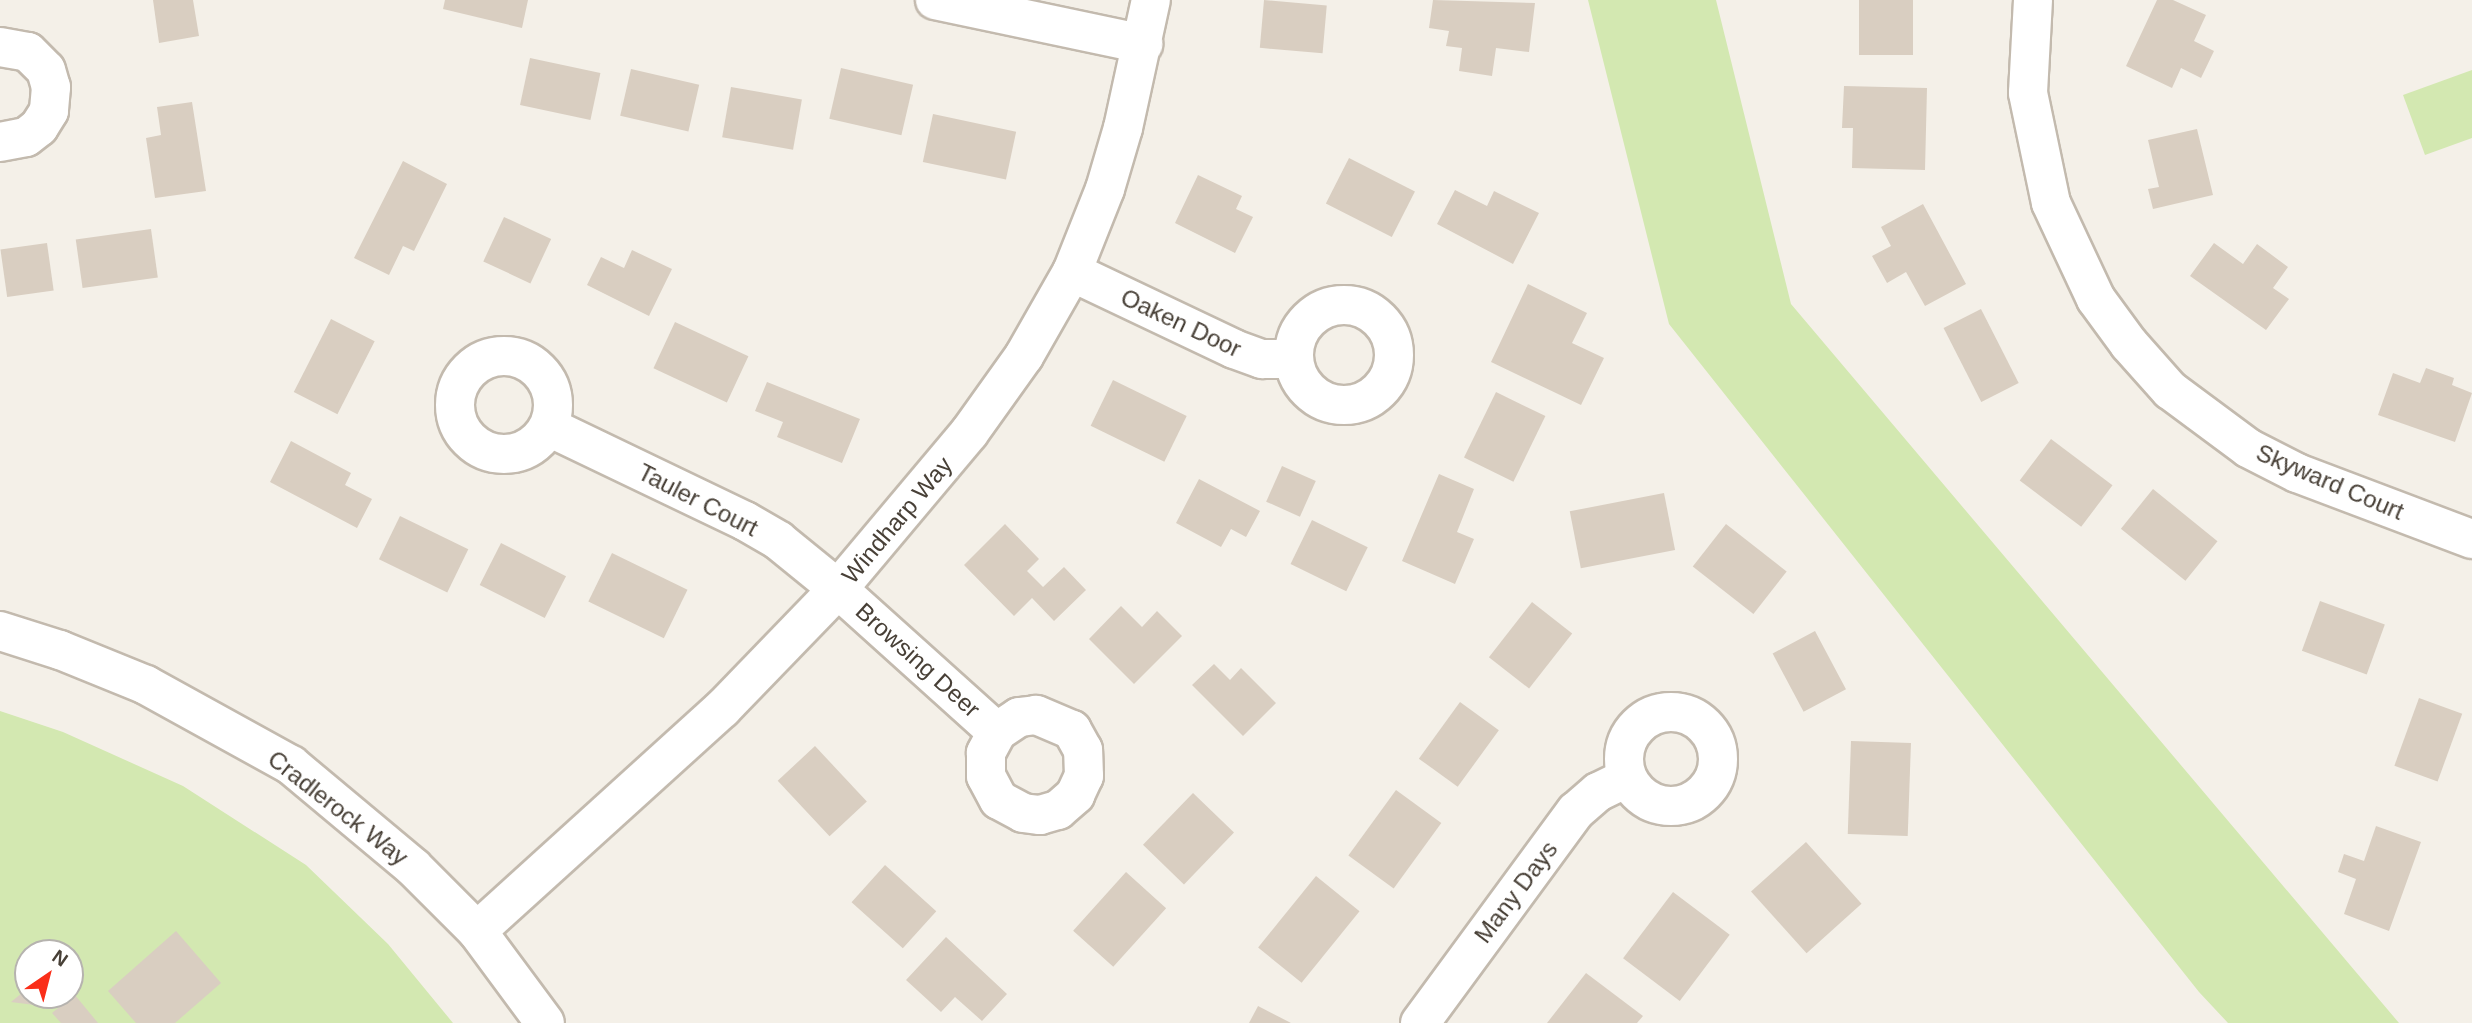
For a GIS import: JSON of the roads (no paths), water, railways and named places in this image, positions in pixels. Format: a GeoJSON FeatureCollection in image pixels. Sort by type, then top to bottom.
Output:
{"type":"FeatureCollection","features":[{"type":"Feature","properties":{"kind":"street"},"geometry":{"type":"LineString","coordinates":[[935,0],[1143,44]]}},
{"type":"Feature","properties":{"kind":"street","name":"Windharp Way"},"geometry":{"type":"LineString","coordinates":[[477,931],[722,709],[838,589],[969,433],[1024,356],[1072,272],[1105,189],[1143,44],[1151,0]]}},
{"type":"Feature","properties":{"kind":"street","name":"Skyward Court"},"geometry":{"type":"LineString","coordinates":[[2033,0],[2028,93],[2051,203],[2096,299],[2129,344],[2170,390],[2248,448],[2297,473],[2472,539]]}},
{"type":"Feature","properties":{"kind":"street"},"geometry":{"type":"LineString","coordinates":[[0,47],[28,52],[46,70],[51,87],[49,111],[39,127],[26,137],[0,142]]}},
{"type":"Feature","properties":{"kind":"street","name":"Oaken Door"},"geometry":{"type":"LineString","coordinates":[[1072,272],[1234,349],[1262,359],[1294,359]]}},
{"type":"Feature","properties":{"kind":"street","name":"Tauler Court"},"geometry":{"type":"LineString","coordinates":[[549,427],[744,521],[779,541],[838,589]]}},
{"type":"Feature","properties":{"kind":"street","name":"Browsing Deer"},"geometry":{"type":"LineString","coordinates":[[838,589],[997,732]]}},
{"type":"Feature","properties":{"kind":"street","name":"Cradlerock Way"},"geometry":{"type":"LineString","coordinates":[[0,631],[146,685],[291,765],[413,867],[477,931],[545,1023]]}},
{"type":"Feature","properties":{"kind":"street","name":"Many Days"},"geometry":{"type":"LineString","coordinates":[[1420,1023],[1576,811],[1598,792],[1627,778]]}}]}
